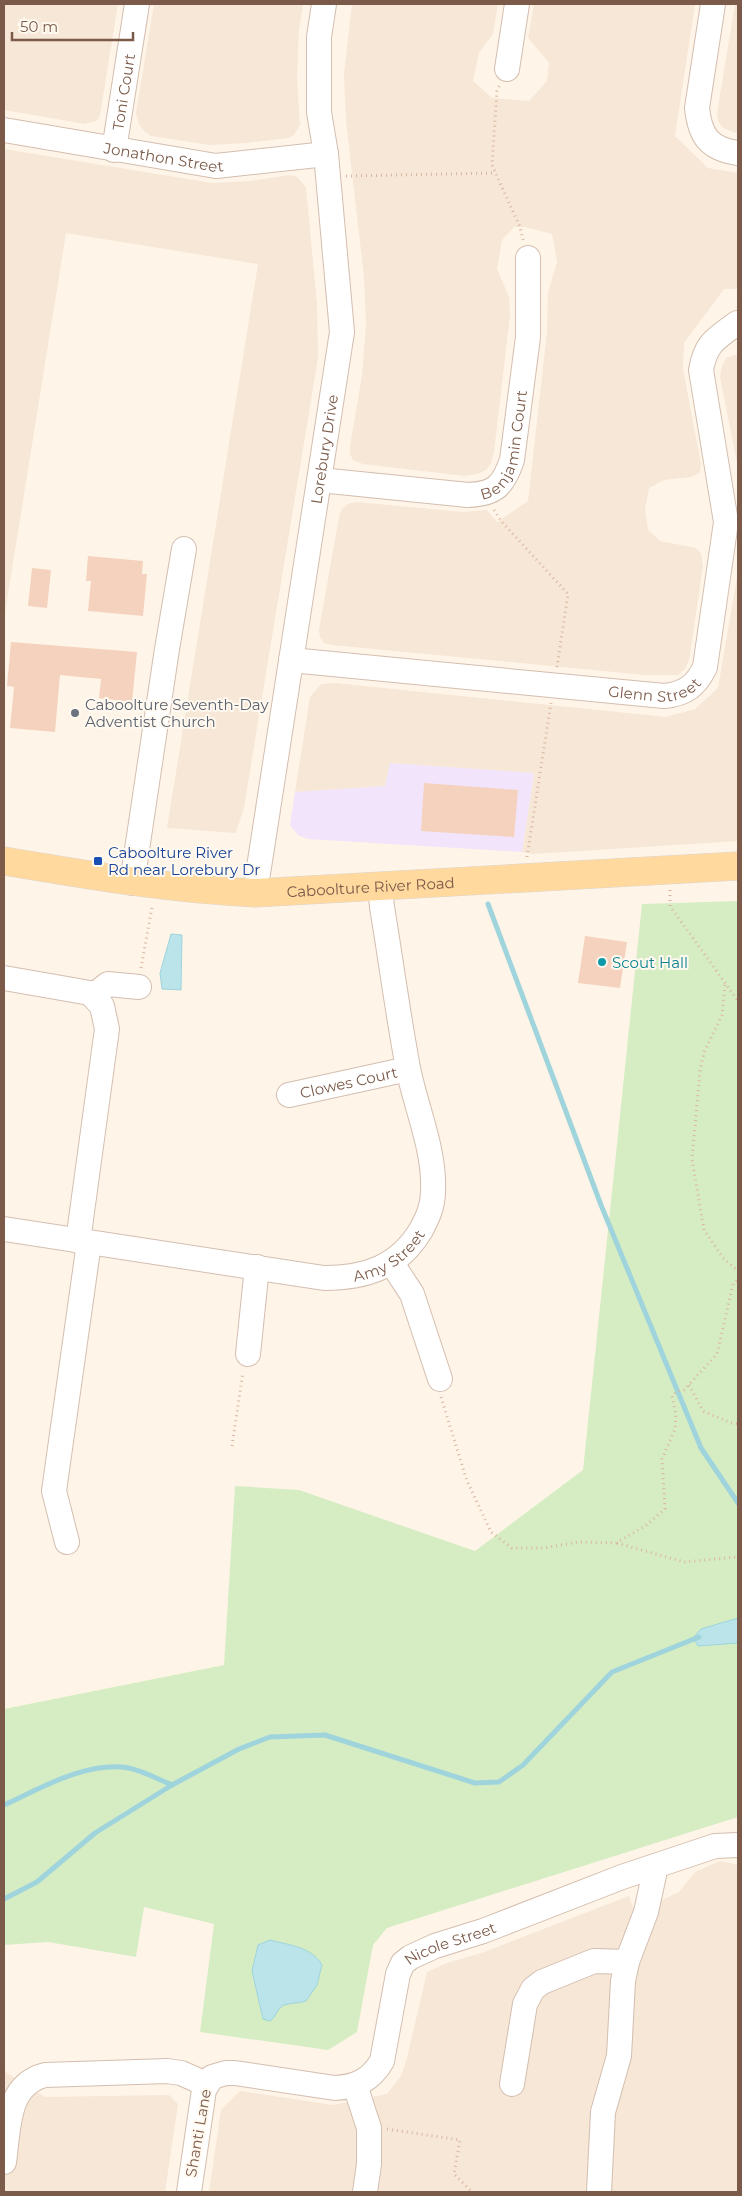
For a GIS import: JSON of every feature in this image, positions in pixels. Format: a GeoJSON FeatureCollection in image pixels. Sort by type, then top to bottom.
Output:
{"type":"FeatureCollection","features":[{"type":"Feature","properties":{"kind":"main road","name":"Caboolture River Road"},"geometry":{"type":"LineString","coordinates":[[4,860],[132,883],[199,891],[255,893],[738,866]]}},
{"type":"Feature","properties":{"kind":"street","name":"Toni Court"},"geometry":{"type":"LineString","coordinates":[[114,150],[137,4]]}},
{"type":"Feature","properties":{"kind":"street","name":"Lorebury Drive"},"geometry":{"type":"LineString","coordinates":[[255,893],[342,332],[326,154],[319,112],[319,37],[324,4]]}},
{"type":"Feature","properties":{"kind":"street"},"geometry":{"type":"LineString","coordinates":[[507,69],[517,4]]}},
{"type":"Feature","properties":{"kind":"street"},"geometry":{"type":"LineString","coordinates":[[714,4],[697,108],[699,124],[706,138],[716,146],[738,153]]}},
{"type":"Feature","properties":{"kind":"street","name":"Jonathon Street"},"geometry":{"type":"LineString","coordinates":[[4,130],[216,166],[326,154]]}},
{"type":"Feature","properties":{"kind":"street","name":"Benjamin Court"},"geometry":{"type":"LineString","coordinates":[[320,480],[468,495],[484,494],[498,487],[506,476],[512,460],[528,337],[528,258]]}},
{"type":"Feature","properties":{"kind":"street","name":"Glenn Street"},"geometry":{"type":"LineString","coordinates":[[291,660],[664,696],[679,695],[690,689],[699,679],[705,667],[726,522],[702,370],[704,352],[714,340],[737,323]]}},
{"type":"Feature","properties":{"kind":"street"},"geometry":{"type":"LineString","coordinates":[[132,883],[184,549]]}},
{"type":"Feature","properties":{"kind":"street","name":"Amy Street"},"geometry":{"type":"LineString","coordinates":[[4,1229],[324,1278],[342,1278],[376,1270],[405,1253],[430,1215],[434,1191],[431,1160],[408,1070],[380,885]]}},
{"type":"Feature","properties":{"kind":"street"},"geometry":{"type":"LineString","coordinates":[[4,978],[90,993],[102,1006],[107,1029],[54,1491],[67,1542]]}},
{"type":"Feature","properties":{"kind":"street"},"geometry":{"type":"LineString","coordinates":[[93,996],[108,984],[134,987]]}},
{"type":"Feature","properties":{"kind":"street","name":"Clowes Court"},"geometry":{"type":"LineString","coordinates":[[289,1095],[408,1070]]}},
{"type":"Feature","properties":{"kind":"street"},"geometry":{"type":"LineString","coordinates":[[391,1262],[412,1294],[440,1379]]}},
{"type":"Feature","properties":{"kind":"street"},"geometry":{"type":"LineString","coordinates":[[248,1354],[257,1267]]}},
{"type":"Feature","properties":{"kind":"street","name":"Nicole Street"},"geometry":{"type":"LineString","coordinates":[[209,2080],[226,2072],[335,2088],[355,2085],[374,2074],[382,2061],[398,1974],[403,1964],[411,1957],[435,1946],[483,1931],[622,1876],[715,1846],[738,1845]]}},
{"type":"Feature","properties":{"kind":"street"},"geometry":{"type":"LineString","coordinates":[[599,2192],[603,2112],[619,2056],[627,1962],[646,1912],[656,1866]]}},
{"type":"Feature","properties":{"kind":"street"},"geometry":{"type":"LineString","coordinates":[[512,2084],[525,2004],[533,1989],[542,1982],[594,1961],[627,1962]]}},
{"type":"Feature","properties":{"kind":"street"},"geometry":{"type":"LineString","coordinates":[[4,2162],[16,2096],[33,2078],[167,2071],[209,2080]]}},
{"type":"Feature","properties":{"kind":"street","name":"Shanti Lane"},"geometry":{"type":"LineString","coordinates":[[189,2192],[209,2080]]}},
{"type":"Feature","properties":{"kind":"street"},"geometry":{"type":"LineString","coordinates":[[355,2085],[369,2128],[369,2164],[365,2192]]}},
{"type":"Feature","properties":{"kind":"path"},"geometry":{"type":"LineString","coordinates":[[507,69],[497,91],[492,165],[520,227],[528,258]]}},
{"type":"Feature","properties":{"kind":"path"},"geometry":{"type":"LineString","coordinates":[[328,177],[495,173]]}},
{"type":"Feature","properties":{"kind":"path"},"geometry":{"type":"LineString","coordinates":[[670,887],[670,906],[738,1001]]}},
{"type":"Feature","properties":{"kind":"path"},"geometry":{"type":"LineString","coordinates":[[134,987],[131,979],[140,976],[152,908]]}},
{"type":"Feature","properties":{"kind":"path"},"geometry":{"type":"LineString","coordinates":[[725,985],[722,1016],[704,1052],[700,1071],[692,1159],[704,1230],[724,1258],[738,1271]]}},
{"type":"Feature","properties":{"kind":"path"},"geometry":{"type":"LineString","coordinates":[[616,1543],[645,1526],[665,1509],[662,1459],[675,1429],[676,1414],[672,1396],[677,1391],[684,1390],[717,1354],[733,1284],[738,1280]]}},
{"type":"Feature","properties":{"kind":"path"},"geometry":{"type":"LineString","coordinates":[[232,1446],[243,1370],[248,1354]]}},
{"type":"Feature","properties":{"kind":"path"},"geometry":{"type":"LineString","coordinates":[[440,1379],[441,1402],[467,1481],[491,1532],[512,1548],[544,1548],[578,1542],[616,1543],[684,1562],[738,1556]]}},
{"type":"Feature","properties":{"kind":"path"},"geometry":{"type":"LineString","coordinates":[[689,1385],[703,1411],[738,1424]]}},
{"type":"Feature","properties":{"kind":"path"},"geometry":{"type":"LineString","coordinates":[[386,2129],[460,2140],[454,2174],[472,2192]]}},
{"type":"Feature","properties":{"kind":"shaded area"},"geometry":{"type":"Polygon","coordinates":[[[4,4],[118,4],[98,120],[85,124],[4,110],[4,4]]]}},
{"type":"Feature","properties":{"kind":"shaded area"},"geometry":{"type":"Polygon","coordinates":[[[154,4],[303,4],[299,29],[297,79],[300,125],[294,135],[289,138],[210,145],[151,136],[144,131],[139,124],[136,113],[154,4]]]}},
{"type":"Feature","properties":{"kind":"shaded area"},"geometry":{"type":"Polygon","coordinates":[[[352,4],[498,4],[493,34],[479,53],[473,81],[492,98],[529,101],[547,81],[549,63],[528,38],[534,4],[695,4],[675,136],[708,168],[738,173],[738,289],[724,289],[684,343],[683,369],[701,464],[700,473],[691,477],[664,480],[649,488],[645,509],[648,530],[660,541],[696,548],[701,553],[703,566],[689,660],[685,669],[678,675],[645,675],[332,645],[324,643],[320,637],[319,630],[339,517],[342,509],[348,504],[356,502],[463,512],[487,510],[497,522],[528,501],[547,332],[548,293],[557,262],[552,234],[525,227],[514,227],[502,240],[497,269],[509,297],[510,316],[494,452],[491,463],[486,470],[465,476],[363,464],[353,460],[350,454],[350,446],[362,376],[366,325],[364,277],[346,121],[344,74],[352,4]]]}},
{"type":"Feature","properties":{"kind":"shaded area"},"geometry":{"type":"Polygon","coordinates":[[[735,4],[738,4],[738,134],[723,128],[718,121],[717,113],[735,4]]]}},
{"type":"Feature","properties":{"kind":"shaded area"},"geometry":{"type":"Polygon","coordinates":[[[4,149],[212,183],[250,181],[290,175],[297,177],[306,187],[317,304],[318,358],[244,807],[236,833],[167,828],[258,264],[66,233],[4,619],[4,149]]]}},
{"type":"Feature","properties":{"kind":"shaded area"},"geometry":{"type":"Polygon","coordinates":[[[738,354],[738,468],[720,377],[726,358],[738,354]]]}},
{"type":"Feature","properties":{"kind":"shaded area"},"geometry":{"type":"Polygon","coordinates":[[[738,571],[738,841],[533,854],[522,852],[534,773],[390,763],[385,786],[295,792],[310,697],[321,684],[335,683],[666,717],[695,709],[718,688],[738,571]]]}},
{"type":"Feature","properties":{"kind":"shaded area"},"geometry":{"type":"Polygon","coordinates":[[[390,763],[534,773],[522,852],[308,839],[298,835],[290,825],[295,792],[385,786],[390,763]]]}},
{"type":"Feature","properties":{"kind":"shaded area"},"geometry":{"type":"Polygon","coordinates":[[[720,1861],[738,1865],[738,2192],[209,2192],[221,2110],[240,2091],[333,2105],[387,2094],[401,2076],[407,2058],[427,1972],[629,1896],[633,1907],[656,1915],[662,1900],[679,1892],[695,1872],[720,1861]]]}},
{"type":"Feature","properties":{"kind":"shaded area"},"geometry":{"type":"Polygon","coordinates":[[[4,2071],[45,2097],[169,2095],[178,2104],[165,2192],[4,2192],[4,2071]]]}},
{"type":"Feature","properties":{"kind":"green space"},"geometry":{"type":"Polygon","coordinates":[[[738,901],[738,1817],[387,1928],[373,1945],[357,2032],[328,2050],[200,2032],[214,1924],[144,1907],[136,1957],[48,1942],[4,1945],[4,1709],[224,1665],[235,1486],[299,1490],[475,1551],[583,1470],[642,904],[738,901]]]}},
{"type":"Feature","properties":{"kind":"water"},"geometry":{"type":"Polygon","coordinates":[[[171,934],[182,935],[181,990],[162,989],[160,973],[171,934]]]}},
{"type":"Feature","properties":{"kind":"water"},"geometry":{"type":"Polygon","coordinates":[[[738,1618],[738,1643],[698,1646],[693,1638],[701,1629],[738,1618]]]}},
{"type":"Feature","properties":{"kind":"water"},"geometry":{"type":"Polygon","coordinates":[[[270,1940],[306,1950],[318,1959],[322,1965],[317,1985],[306,2001],[282,2006],[270,2021],[263,2019],[252,1971],[258,1945],[270,1940]]]}},
{"type":"Feature","properties":{"kind":"building"},"geometry":{"type":"Polygon","coordinates":[[[88,556],[143,561],[142,574],[147,574],[143,616],[88,611],[91,581],[86,581],[88,556]]]}},
{"type":"Feature","properties":{"kind":"building"},"geometry":{"type":"Polygon","coordinates":[[[32,568],[51,570],[47,608],[28,606],[32,568]]]}},
{"type":"Feature","properties":{"kind":"building"},"geometry":{"type":"Polygon","coordinates":[[[11,642],[137,652],[132,702],[99,698],[101,679],[60,675],[55,732],[10,728],[14,687],[7,686],[11,642]]]}},
{"type":"Feature","properties":{"kind":"building"},"geometry":{"type":"Polygon","coordinates":[[[424,783],[518,790],[514,837],[421,831],[424,783]]]}},
{"type":"Feature","properties":{"kind":"building","name":"Scout Hall"},"geometry":{"type":"Polygon","coordinates":[[[585,936],[627,942],[620,988],[578,983],[585,936]]]}},
{"type":"Feature","properties":{"kind":"waterway"},"geometry":{"type":"LineString","coordinates":[[488,904],[601,1205],[701,1448],[738,1503]]}},
{"type":"Feature","properties":{"kind":"waterway"},"geometry":{"type":"LineString","coordinates":[[4,1899],[37,1882],[95,1833],[172,1785],[239,1749],[270,1737],[325,1735],[475,1783],[499,1782],[523,1765],[612,1672],[699,1637]]}},
{"type":"Feature","properties":{"kind":"waterway"},"geometry":{"type":"LineString","coordinates":[[4,1805],[48,1784],[97,1768],[129,1768],[172,1785]]}},
{"type":"Feature","properties":{"kind":"place","name":"Caboolture Seventh-Day Adventist Church"},"geometry":{"type":"Point","coordinates":[75,713]}},
{"type":"Feature","properties":{"kind":"place","name":"Caboolture River Rd near Lorebury Dr"},"geometry":{"type":"Point","coordinates":[98,861]}},
{"type":"Feature","properties":{"kind":"place","name":"Scout Hall"},"geometry":{"type":"Point","coordinates":[602,962]}}]}
